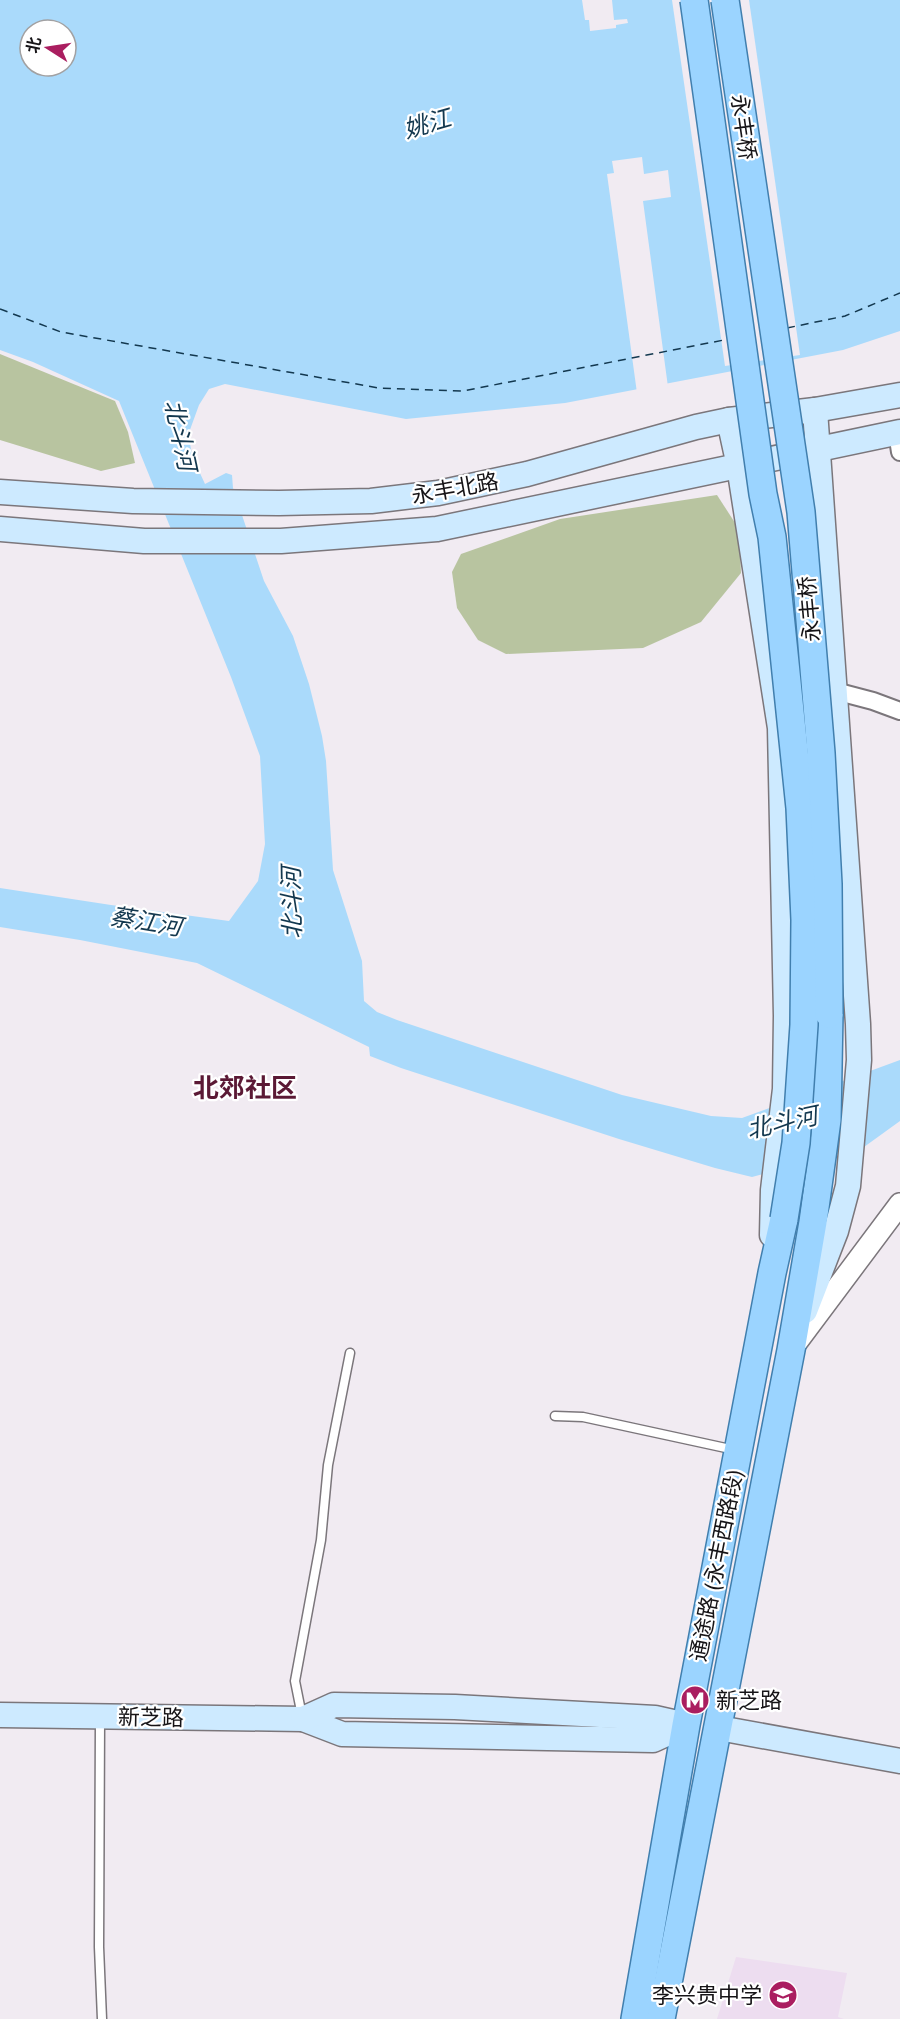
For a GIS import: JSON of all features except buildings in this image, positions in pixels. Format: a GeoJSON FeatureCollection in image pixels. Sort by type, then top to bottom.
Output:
{"type":"FeatureCollection","features":[{"type":"Feature","properties":{"kind":"main road","name":"永丰桥"},"geometry":{"type":"LineString","coordinates":[[694,0],[772,537],[800,808],[805,920],[804,1025],[796,1143],[784,1219]]}},
{"type":"Feature","properties":{"kind":"main road","name":"永丰桥"},"geometry":{"type":"LineString","coordinates":[[725,0],[801,512],[821,753],[828,884],[829,1014],[826,1120],[813,1222]]}},
{"type":"Feature","properties":{"kind":"main road","name":"永丰北路"},"geometry":{"type":"LineString","coordinates":[[0,492],[133,501],[279,503],[371,501],[438,493],[527,474],[729,420],[815,411],[900,395]]}},
{"type":"Feature","properties":{"kind":"main road"},"geometry":{"type":"LineString","coordinates":[[790,1350],[836,1232],[848,1186],[859,1060],[858,1012],[815,411]]}},
{"type":"Feature","properties":{"kind":"main road"},"geometry":{"type":"LineString","coordinates":[[729,420],[739,466],[780,728],[786,1004],[785,1089],[773,1190],[772,1273]]}},
{"type":"Feature","properties":{"kind":"main road","name":"永丰北路"},"geometry":{"type":"LineString","coordinates":[[0,529],[144,541],[281,541],[437,529],[818,449],[899,438]]}},
{"type":"Feature","properties":{"kind":"main road","name":"通途路 (永丰西路段)"},"geometry":{"type":"LineString","coordinates":[[635,2019],[686,1725],[784,1219]]}},
{"type":"Feature","properties":{"kind":"main road","name":"通途路 (永丰西路段)"},"geometry":{"type":"LineString","coordinates":[[661,2019],[813,1222]]}},
{"type":"Feature","properties":{"kind":"main road","name":"新芝路"},"geometry":{"type":"LineString","coordinates":[[0,1716],[303,1719],[334,1705],[345,1705],[455,1707],[655,1718],[686,1725]]}},
{"type":"Feature","properties":{"kind":"main road"},"geometry":{"type":"LineString","coordinates":[[718,1728],[900,1761]]}},
{"type":"Feature","properties":{"kind":"street"},"geometry":{"type":"LineString","coordinates":[[835,691],[900,711]]}},
{"type":"Feature","properties":{"kind":"street"},"geometry":{"type":"LineString","coordinates":[[790,1350],[900,1204]]}},
{"type":"Feature","properties":{"kind":"lane"},"geometry":{"type":"LineString","coordinates":[[303,1719],[295,1681],[321,1540],[328,1465],[350,1353]]}},
{"type":"Feature","properties":{"kind":"lane"},"geometry":{"type":"LineString","coordinates":[[555,1416],[583,1417],[738,1450]]}},
{"type":"Feature","properties":{"kind":"lane"},"geometry":{"type":"LineString","coordinates":[[100,1717],[99,1947],[102,2019]]}},
{"type":"Feature","properties":{"kind":"shaded area","name":"李兴贵中学"},"geometry":{"type":"Polygon","coordinates":[[[736,1957],[847,1973],[838,2017],[844,2019],[717,2019],[736,1957]]]}},
{"type":"Feature","properties":{"kind":"green space"},"geometry":{"type":"Polygon","coordinates":[[[0,354],[115,401],[128,432],[135,463],[101,471],[0,440],[0,354]]]}},
{"type":"Feature","properties":{"kind":"green space"},"geometry":{"type":"Polygon","coordinates":[[[717,495],[739,529],[741,573],[701,622],[643,648],[506,654],[478,640],[457,608],[452,572],[461,554],[560,519],[717,495]]]}},
{"type":"Feature","properties":{"kind":"water"},"geometry":{"type":"Polygon","coordinates":[[[0,0],[900,0],[900,331],[843,350],[565,403],[406,419],[225,384],[209,389],[199,405],[179,460],[180,473],[199,471],[205,484],[226,473],[232,475],[233,488],[264,581],[293,636],[309,684],[322,736],[326,761],[333,870],[362,961],[364,1001],[377,1012],[397,1020],[622,1095],[711,1116],[742,1118],[900,1060],[900,1121],[864,1147],[752,1177],[619,1139],[401,1068],[370,1056],[369,1047],[197,963],[0,927],[0,888],[229,921],[258,881],[265,844],[260,756],[231,677],[119,401],[33,362],[0,350],[0,0]]]}},
{"type":"Feature","properties":{"kind":"pier"},"geometry":{"type":"Polygon","coordinates":[[[582,0],[612,0],[614,20],[627,19],[628,23],[616,25],[616,28],[590,31],[589,20],[585,20],[582,0]]]}},
{"type":"Feature","properties":{"kind":"pier"},"geometry":{"type":"Polygon","coordinates":[[[672,0],[749,0],[800,355],[725,366],[672,0]]]}},
{"type":"Feature","properties":{"kind":"pier"},"geometry":{"type":"Polygon","coordinates":[[[642,157],[644,174],[668,170],[671,197],[643,201],[668,387],[637,393],[607,174],[614,173],[612,161],[642,157]]]}},
{"type":"Feature","properties":{"kind":"waterway","name":"北斗河"},"geometry":{"type":"LineString","coordinates":[[179,428],[187,472],[195,493]]}},
{"type":"Feature","properties":{"kind":"ferry route"},"geometry":{"type":"LineString","coordinates":[[787,328],[845,316],[900,293]]}},
{"type":"Feature","properties":{"kind":"ferry route"},"geometry":{"type":"LineString","coordinates":[[0,309],[61,332],[379,388],[463,391],[729,339]]}},
{"type":"Feature","properties":{"kind":"place","name":"新芝路"},"geometry":{"type":"Point","coordinates":[695,1700]}},
{"type":"Feature","properties":{"kind":"place","name":"李兴贵中学"},"geometry":{"type":"Point","coordinates":[783,1995]}},
{"type":"Feature","properties":{"kind":"district","name":"北郊社区"},"geometry":{"type":"Point","coordinates":[245,1087]}},
{"type":"Feature","properties":{"kind":"water label","name":"姚江"},"geometry":{"type":"Point","coordinates":[427,123]}},
{"type":"Feature","properties":{"kind":"water label","name":"蔡江河"},"geometry":{"type":"Point","coordinates":[146,921]}}]}
